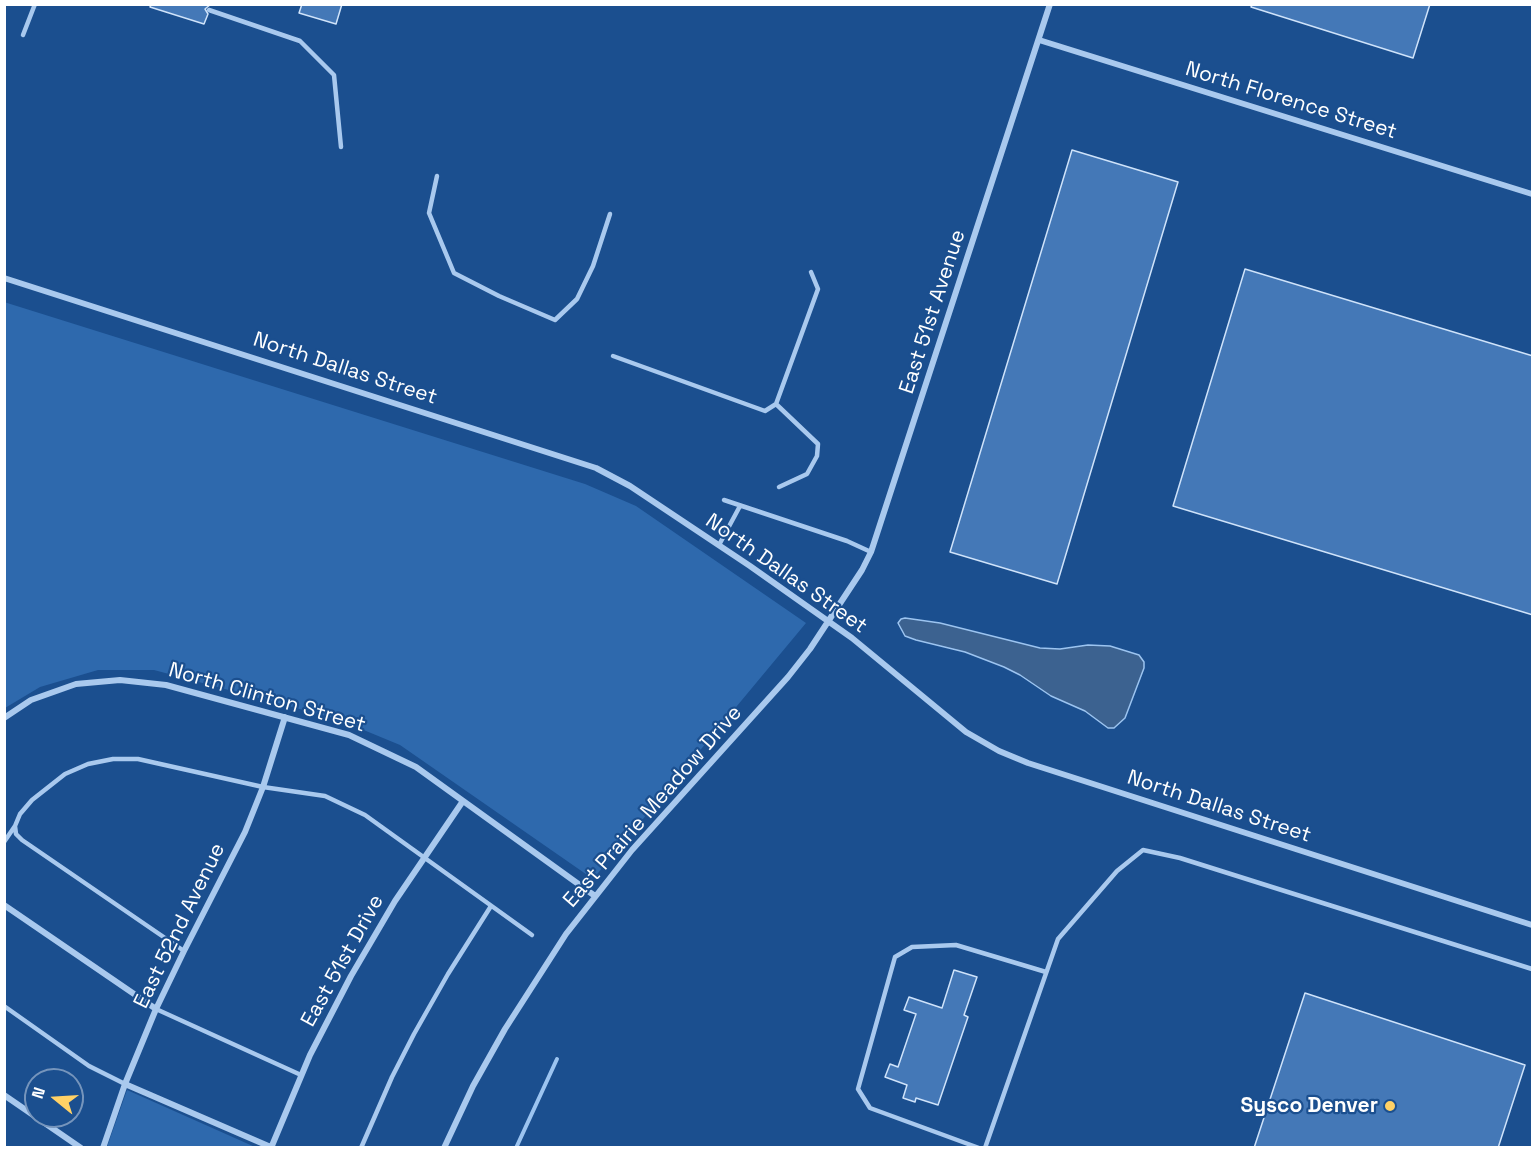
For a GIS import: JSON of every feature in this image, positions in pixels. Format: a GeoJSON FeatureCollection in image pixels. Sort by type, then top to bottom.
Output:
{"type":"FeatureCollection","features":[{"type":"Feature","properties":{"kind":"street","name":"East 51st Avenue"},"geometry":{"type":"LineString","coordinates":[[829,621],[872,552],[1050,4]]}},
{"type":"Feature","properties":{"kind":"street","name":"North Florence Street"},"geometry":{"type":"LineString","coordinates":[[1039,40],[1533,194]]}},
{"type":"Feature","properties":{"kind":"street","name":"North Dallas Street"},"geometry":{"type":"LineString","coordinates":[[4,278],[583,463],[620,480],[719,545],[829,621],[966,732],[1012,757],[1533,924]]}},
{"type":"Feature","properties":{"kind":"street","name":"East Prairie Meadow Drive"},"geometry":{"type":"LineString","coordinates":[[444,1148],[473,1086],[518,1007],[558,946],[642,839],[778,689],[829,621]]}},
{"type":"Feature","properties":{"kind":"street","name":"North Clinton Street"},"geometry":{"type":"LineString","coordinates":[[4,718],[31,700],[76,684],[120,680],[166,685],[349,735],[416,767],[595,896]]}},
{"type":"Feature","properties":{"kind":"street","name":"East 52nd Avenue"},"geometry":{"type":"LineString","coordinates":[[103,1148],[124,1084],[156,1009],[245,832],[263,787],[285,717]]}},
{"type":"Feature","properties":{"kind":"street","name":"East 51st Drive"},"geometry":{"type":"LineString","coordinates":[[272,1147],[301,1075],[359,961],[389,910],[463,801]]}},
{"type":"Feature","properties":{"kind":"street"},"geometry":{"type":"LineString","coordinates":[[4,905],[156,1009]]}},
{"type":"Feature","properties":{"kind":"street"},"geometry":{"type":"LineString","coordinates":[[124,1084],[272,1147]]}},
{"type":"Feature","properties":{"kind":"street"},"geometry":{"type":"LineString","coordinates":[[4,1095],[81,1148]]}},
{"type":"Feature","properties":{"kind":"lane"},"geometry":{"type":"LineString","coordinates":[[23,35],[35,4]]}},
{"type":"Feature","properties":{"kind":"lane"},"geometry":{"type":"LineString","coordinates":[[209,10],[300,40],[334,75],[341,147]]}},
{"type":"Feature","properties":{"kind":"lane"},"geometry":{"type":"LineString","coordinates":[[437,176],[429,213],[454,273],[499,296],[555,320],[577,299],[593,266],[610,214]]}},
{"type":"Feature","properties":{"kind":"lane"},"geometry":{"type":"LineString","coordinates":[[613,356],[765,411],[776,404],[818,289],[811,272]]}},
{"type":"Feature","properties":{"kind":"lane"},"geometry":{"type":"LineString","coordinates":[[776,404],[818,444],[817,456],[807,474],[779,487]]}},
{"type":"Feature","properties":{"kind":"lane"},"geometry":{"type":"LineString","coordinates":[[724,500],[847,541],[872,552]]}},
{"type":"Feature","properties":{"kind":"lane"},"geometry":{"type":"LineString","coordinates":[[719,545],[740,506]]}},
{"type":"Feature","properties":{"kind":"lane"},"geometry":{"type":"LineString","coordinates":[[4,842],[20,814],[32,800],[64,774],[112,759],[148,760],[263,787],[325,796],[347,805],[365,815],[532,935]]}},
{"type":"Feature","properties":{"kind":"lane"},"geometry":{"type":"LineString","coordinates":[[15,826],[16,834],[22,840],[184,951]]}},
{"type":"Feature","properties":{"kind":"lane"},"geometry":{"type":"LineString","coordinates":[[985,1148],[1058,939],[1117,871],[1143,850],[1180,858],[1533,969]]}},
{"type":"Feature","properties":{"kind":"lane"},"geometry":{"type":"LineString","coordinates":[[361,1148],[392,1077],[418,1027],[491,906]]}},
{"type":"Feature","properties":{"kind":"lane"},"geometry":{"type":"LineString","coordinates":[[979,1148],[870,1108],[858,1089],[895,957],[912,947],[956,945],[1046,972]]}},
{"type":"Feature","properties":{"kind":"lane"},"geometry":{"type":"LineString","coordinates":[[4,1006],[89,1066],[124,1084]]}},
{"type":"Feature","properties":{"kind":"lane"},"geometry":{"type":"LineString","coordinates":[[156,1009],[301,1075]]}},
{"type":"Feature","properties":{"kind":"shaded area"},"geometry":{"type":"Polygon","coordinates":[[[4,302],[585,484],[636,506],[806,623],[593,879],[400,745],[337,719],[154,670],[98,670],[40,687],[5,708],[4,302]]]}},
{"type":"Feature","properties":{"kind":"shaded area"},"geometry":{"type":"Polygon","coordinates":[[[905,618],[940,623],[1040,648],[1110,646],[1139,655],[1144,662],[1144,668],[1125,718],[1114,728],[1108,728],[1085,711],[1051,696],[1004,667],[965,652],[905,636],[898,623],[905,618]]]}},
{"type":"Feature","properties":{"kind":"shaded area"},"geometry":{"type":"Polygon","coordinates":[[[127,1090],[255,1147],[107,1147],[127,1090]]]}},
{"type":"Feature","properties":{"kind":"building"},"geometry":{"type":"Polygon","coordinates":[[[151,4],[211,4],[205,9],[208,14],[204,24],[150,7],[151,4]]]}},
{"type":"Feature","properties":{"kind":"building"},"geometry":{"type":"Polygon","coordinates":[[[302,4],[342,4],[336,24],[299,13],[302,4]]]}},
{"type":"Feature","properties":{"kind":"building"},"geometry":{"type":"Polygon","coordinates":[[[1252,4],[1430,4],[1413,58],[1251,7],[1252,4]]]}},
{"type":"Feature","properties":{"kind":"building"},"geometry":{"type":"Polygon","coordinates":[[[1072,150],[1178,182],[1057,584],[950,552],[1072,150]]]}},
{"type":"Feature","properties":{"kind":"building"},"geometry":{"type":"Polygon","coordinates":[[[1245,269],[1533,356],[1533,615],[1173,506],[1245,269]]]}},
{"type":"Feature","properties":{"kind":"building"},"geometry":{"type":"Polygon","coordinates":[[[954,970],[977,977],[964,1015],[968,1017],[938,1105],[916,1098],[915,1102],[903,1098],[907,1085],[885,1077],[890,1064],[898,1067],[916,1014],[904,1010],[909,997],[942,1008],[954,970]]]}},
{"type":"Feature","properties":{"kind":"building","name":"Sysco Denver"},"geometry":{"type":"Polygon","coordinates":[[[1305,993],[1525,1065],[1498,1148],[1254,1148],[1305,993]]]}},
{"type":"Feature","properties":{"kind":"waterway"},"geometry":{"type":"LineString","coordinates":[[516,1148],[557,1059]]}},
{"type":"Feature","properties":{"kind":"place","name":"Sysco Denver"},"geometry":{"type":"Point","coordinates":[1390,1106]}}]}
